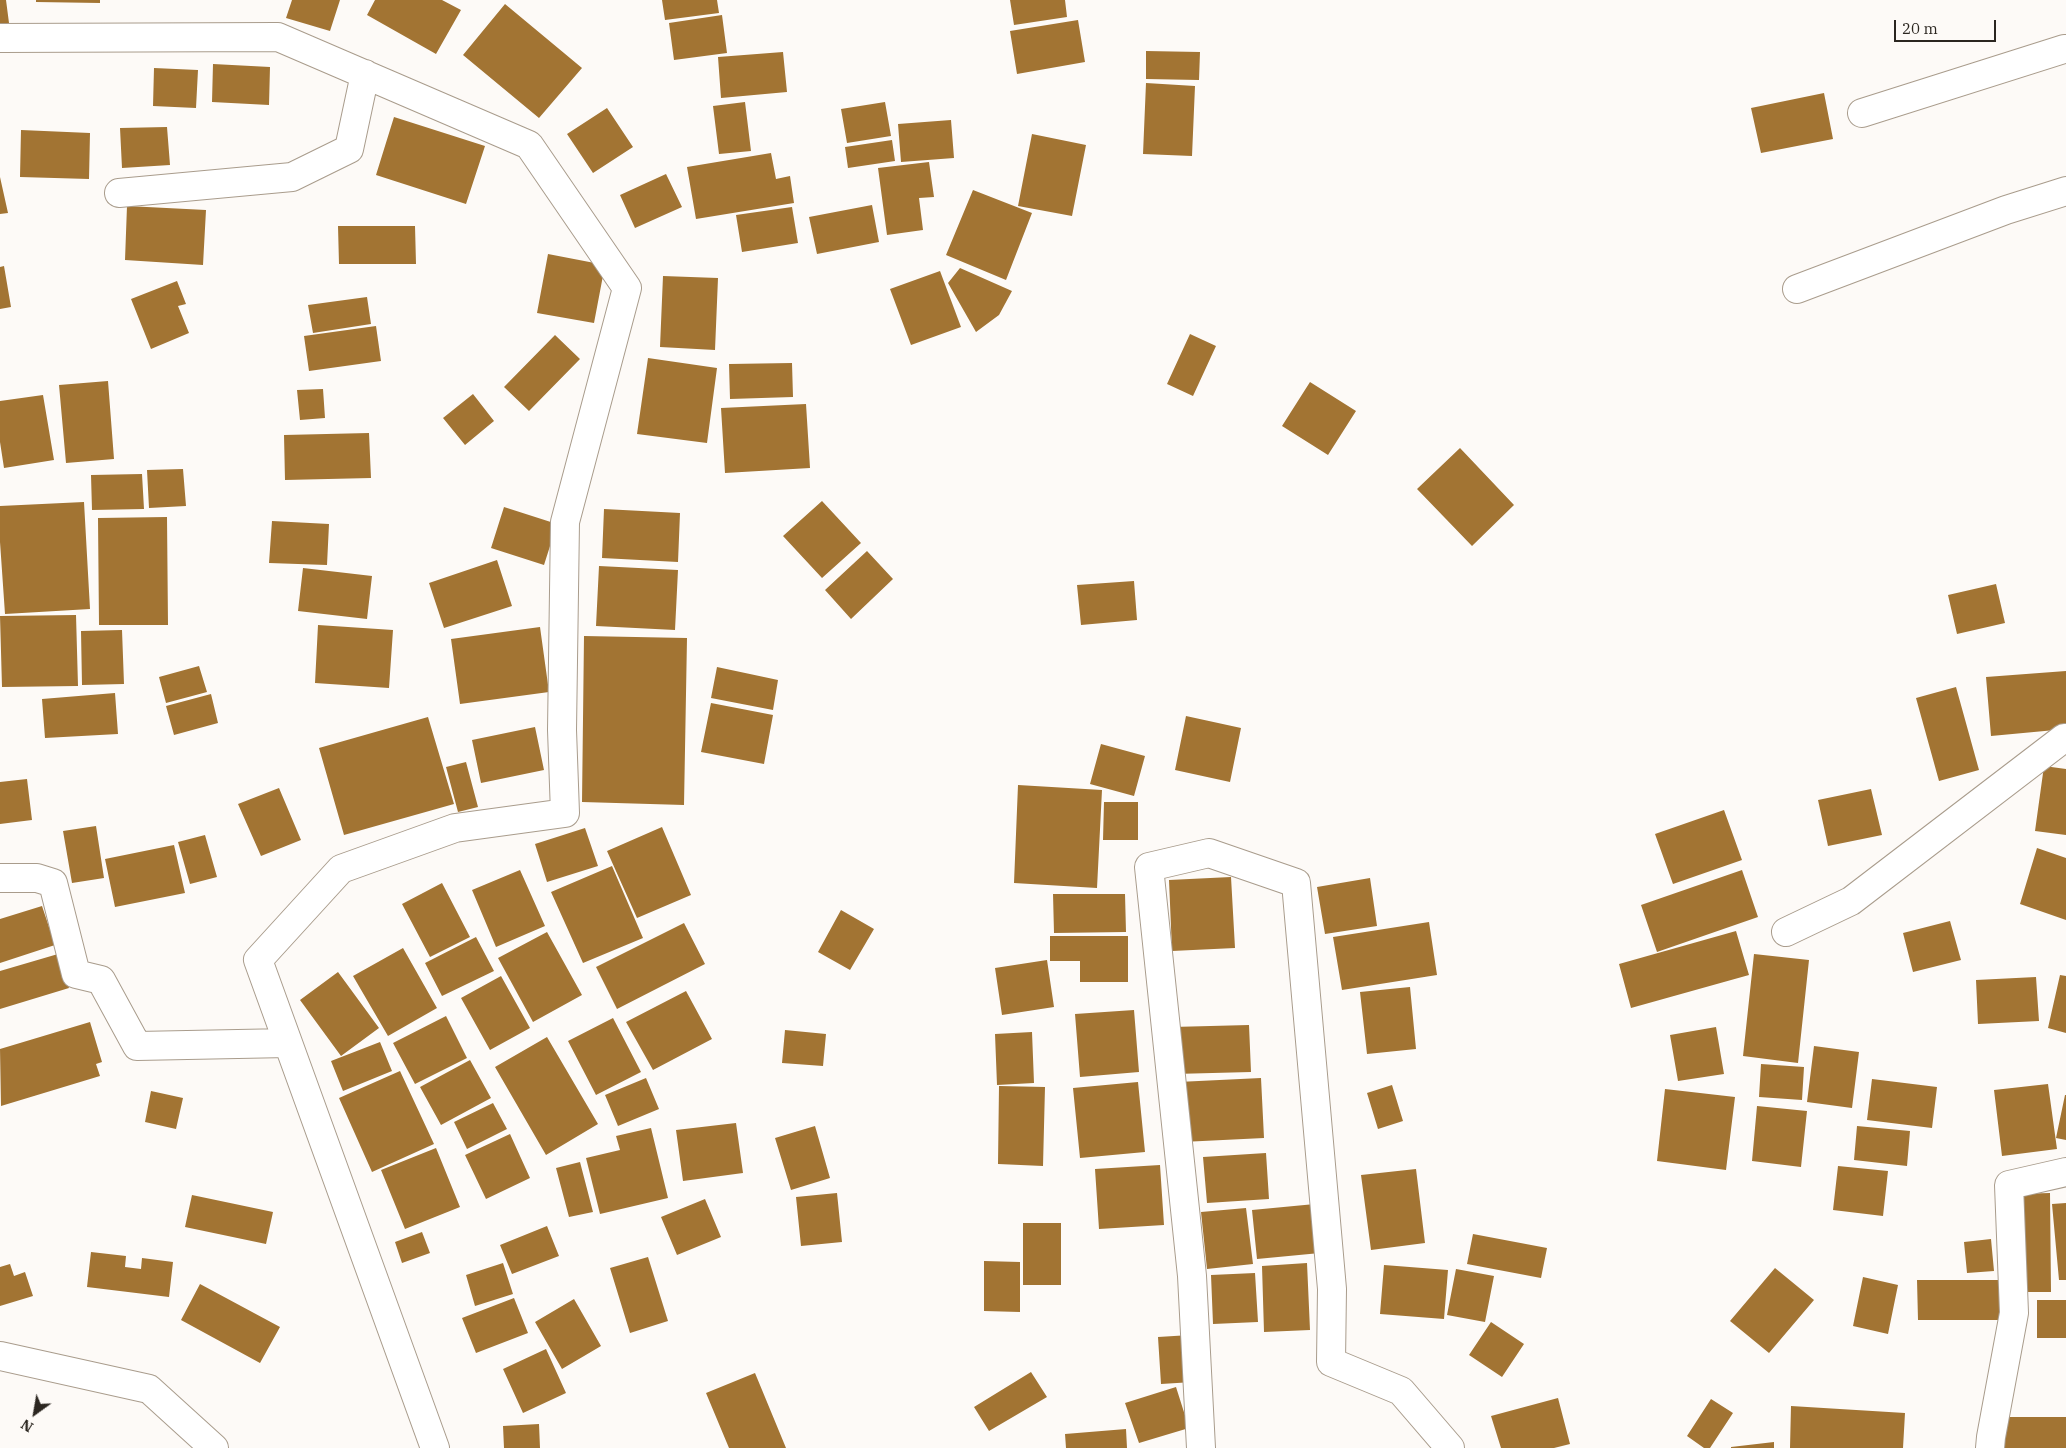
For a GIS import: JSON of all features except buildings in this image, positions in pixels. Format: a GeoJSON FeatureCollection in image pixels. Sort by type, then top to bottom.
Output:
{"type":"FeatureCollection","features":[{"type":"Feature","properties":{"kind":"street"},"geometry":{"type":"LineString","coordinates":[[0,38],[278,37],[529,145],[627,288],[565,522],[562,730],[565,814],[456,828],[341,869],[258,960],[435,1448]]}},
{"type":"Feature","properties":{"kind":"street"},"geometry":{"type":"LineString","coordinates":[[1862,113],[2065,49]]}},
{"type":"Feature","properties":{"kind":"street"},"geometry":{"type":"LineString","coordinates":[[119,193],[292,177],[349,149],[364,74]]}},
{"type":"Feature","properties":{"kind":"street"},"geometry":{"type":"LineString","coordinates":[[1797,289],[2006,210],[2066,191]]}},
{"type":"Feature","properties":{"kind":"street"},"geometry":{"type":"LineString","coordinates":[[1786,932],[1851,900],[2066,738]]}},
{"type":"Feature","properties":{"kind":"street"},"geometry":{"type":"LineString","coordinates":[[1201,1448],[1192,1276],[1149,867],[1209,854],[1296,883],[1332,1289],[1331,1362],[1402,1391],[1450,1448]]}},
{"type":"Feature","properties":{"kind":"street"},"geometry":{"type":"LineString","coordinates":[[0,878],[37,878],[52,884],[76,974],[101,980],[137,1046],[288,1043]]}},
{"type":"Feature","properties":{"kind":"street"},"geometry":{"type":"LineString","coordinates":[[1990,1448],[1990,1437],[2014,1313],[2009,1185],[2066,1172]]}},
{"type":"Feature","properties":{"kind":"street"},"geometry":{"type":"LineString","coordinates":[[0,1356],[149,1389],[214,1448]]}}]}
